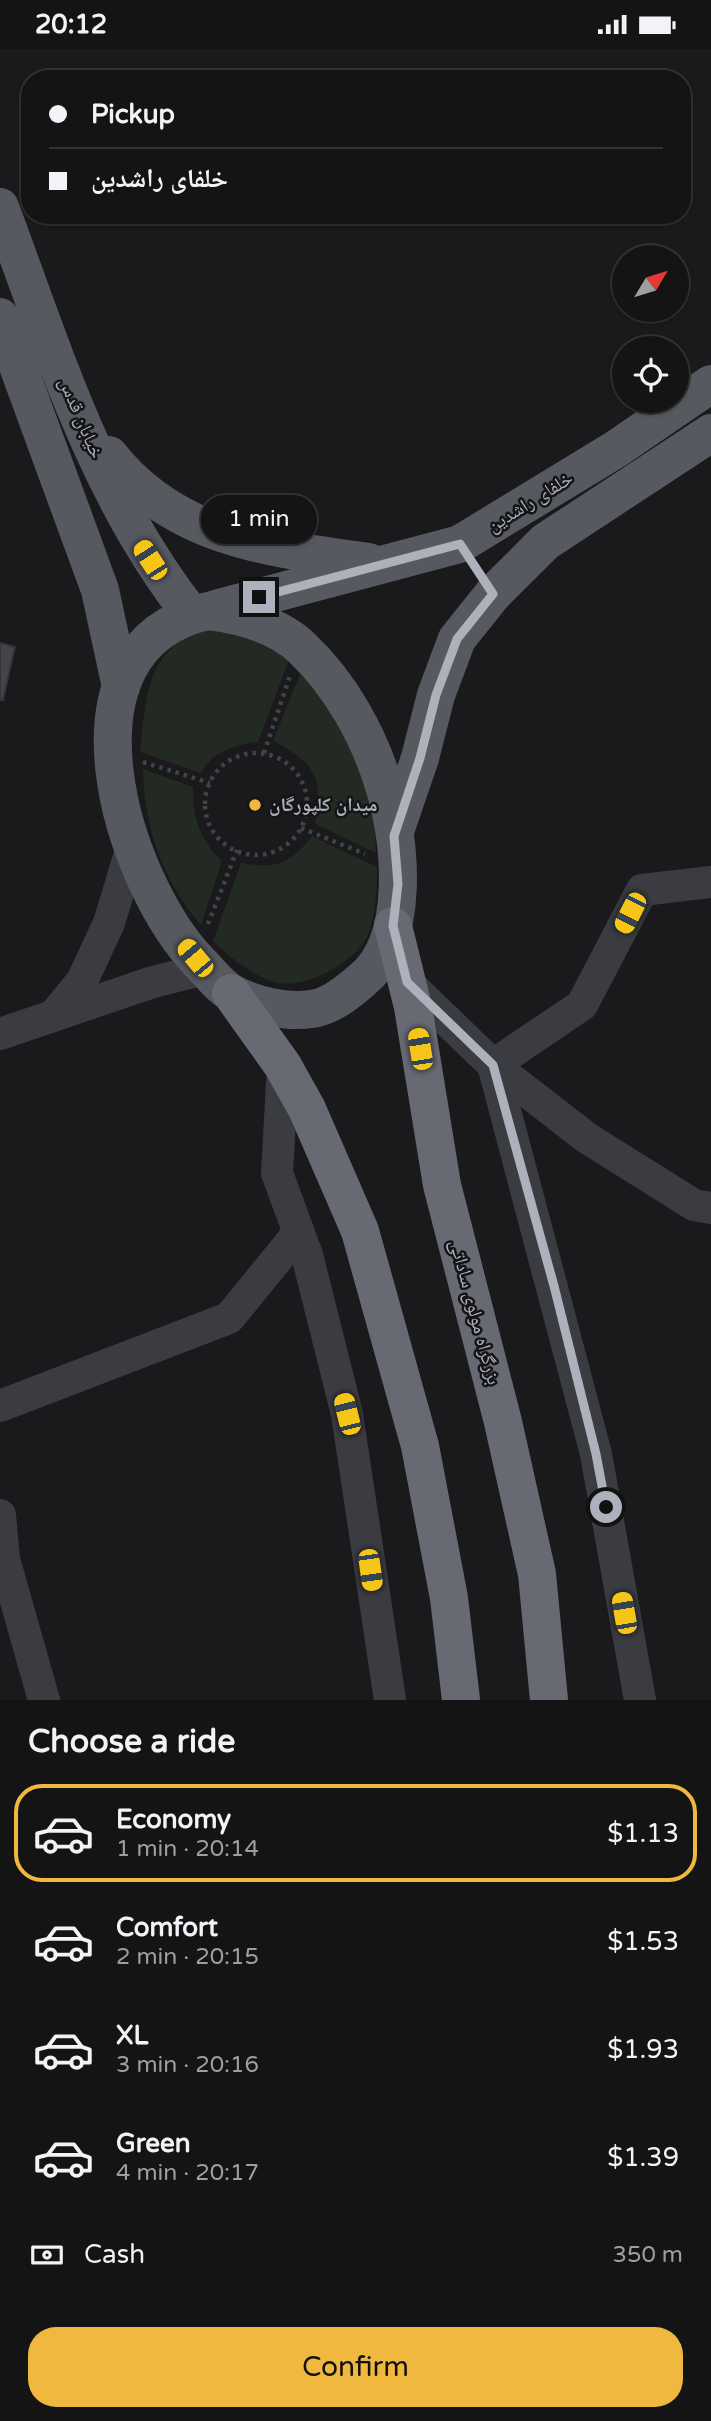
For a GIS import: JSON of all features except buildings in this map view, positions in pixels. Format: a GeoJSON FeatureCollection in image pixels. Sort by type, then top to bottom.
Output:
{"type":"FeatureCollection","features":[{"type":"Feature","properties":{"kind":"highway","name":"بزرگراه مولوی ساداتی"},"geometry":{"type":"LineString","coordinates":[[393,926],[407,982],[442,1185],[503,1422],[537,1574],[549,1700]]}},
{"type":"Feature","properties":{"kind":"highway"},"geometry":{"type":"LineString","coordinates":[[210,973],[283,1066],[327,1152],[367,1258],[420,1446],[449,1598],[461,1700]]}},
{"type":"Feature","properties":{"kind":"main road","name":"خیابان قدس"},"geometry":{"type":"LineString","coordinates":[[0,207],[77,415],[138,542],[199,613]]}},
{"type":"Feature","properties":{"kind":"main road","name":"خیابان قدس"},"geometry":{"type":"LineString","coordinates":[[0,317],[100,590],[121,687]]}},
{"type":"Feature","properties":{"kind":"main road","name":"خلفای راشدین"},"geometry":{"type":"LineString","coordinates":[[199,613],[460,544],[616,449],[711,384]]}},
{"type":"Feature","properties":{"kind":"main road"},"geometry":{"type":"LineString","coordinates":[[77,415],[119,468],[151,500],[207,528],[275,549],[388,565]]}},
{"type":"Feature","properties":{"kind":"main road","name":"خلفای راشدین"},"geometry":{"type":"LineString","coordinates":[[395,851],[436,695],[457,639],[493,594],[545,542],[711,433]]}},
{"type":"Feature","properties":{"kind":"main road"},"geometry":{"type":"LineString","coordinates":[[460,544],[493,594]]}},
{"type":"Feature","properties":{"kind":"main road"},"geometry":{"type":"LineString","coordinates":[[199,613],[242,615],[300,645],[339,689],[363,735],[384,786],[398,884],[393,926],[384,954],[365,978],[334,1001],[313,1009],[284,1009],[210,973],[151,896],[131,850],[118,804],[113,752],[114,718],[121,687],[135,658],[155,637],[199,613]]}},
{"type":"Feature","properties":{"kind":"street"},"geometry":{"type":"LineString","coordinates":[[55,1014],[82,981],[108,923],[131,850]]}},
{"type":"Feature","properties":{"kind":"street"},"geometry":{"type":"LineString","coordinates":[[493,1065],[582,1005],[642,890],[711,881]]}},
{"type":"Feature","properties":{"kind":"street"},"geometry":{"type":"LineString","coordinates":[[0,1034],[153,982],[210,973]]}},
{"type":"Feature","properties":{"kind":"street"},"geometry":{"type":"LineString","coordinates":[[407,982],[493,1065],[587,1138],[694,1205],[711,1208]]}},
{"type":"Feature","properties":{"kind":"street"},"geometry":{"type":"LineString","coordinates":[[493,1065],[596,1454],[639,1700]]}},
{"type":"Feature","properties":{"kind":"street"},"geometry":{"type":"LineString","coordinates":[[283,1066],[278,1173],[299,1232],[347,1414],[390,1700]]}},
{"type":"Feature","properties":{"kind":"street"},"geometry":{"type":"LineString","coordinates":[[0,1406],[229,1318],[299,1232]]}},
{"type":"Feature","properties":{"kind":"street"},"geometry":{"type":"LineString","coordinates":[[0,1515],[4,1559],[44,1700]]}},
{"type":"Feature","properties":{"kind":"path"},"geometry":{"type":"LineString","coordinates":[[264,753],[300,645]]}},
{"type":"Feature","properties":{"kind":"path"},"geometry":{"type":"LineString","coordinates":[[113,752],[210,783]]}},
{"type":"Feature","properties":{"kind":"path"},"geometry":{"type":"LineString","coordinates":[[264,753],[280,759],[302,782],[307,797],[301,828],[292,840],[264,855],[237,850],[218,837],[208,822],[205,804],[216,772],[230,760],[246,754],[264,753]]}},
{"type":"Feature","properties":{"kind":"path"},"geometry":{"type":"LineString","coordinates":[[301,828],[395,851]]}},
{"type":"Feature","properties":{"kind":"path"},"geometry":{"type":"LineString","coordinates":[[210,973],[237,850]]}},
{"type":"Feature","properties":{"kind":"shaded area"},"geometry":{"type":"Polygon","coordinates":[[[230,625],[291,655],[258,742],[225,750],[212,759],[201,773],[140,752],[149,689],[161,661],[170,649],[183,639],[230,625]]]}},
{"type":"Feature","properties":{"kind":"shaded area"},"geometry":{"type":"Polygon","coordinates":[[[302,669],[353,748],[375,819],[376,853],[315,824],[318,794],[313,773],[298,756],[273,741],[302,669]]]}},
{"type":"Feature","properties":{"kind":"shaded area"},"geometry":{"type":"Polygon","coordinates":[[[143,769],[193,787],[194,808],[199,827],[208,845],[222,861],[201,925],[176,890],[158,852],[147,812],[143,769]]]}},
{"type":"Feature","properties":{"kind":"shaded area"},"geometry":{"type":"Polygon","coordinates":[[[312,836],[377,867],[372,920],[361,946],[340,965],[299,982],[275,982],[234,960],[213,941],[241,863],[281,863],[296,853],[312,836]]]}},
{"type":"Feature","properties":{"kind":"place","name":"میدان کلپورگان"},"geometry":{"type":"Point","coordinates":[255,805]}},
{"type":"Feature","properties":{"kind":"route"},"geometry":{"type":"LineString","coordinates":[[259,597],[460,544],[493,594],[457,639],[436,695],[420,758],[394,836],[398,884],[393,926],[407,982],[493,1065],[554,1286],[596,1454],[606,1507]]}}]}
